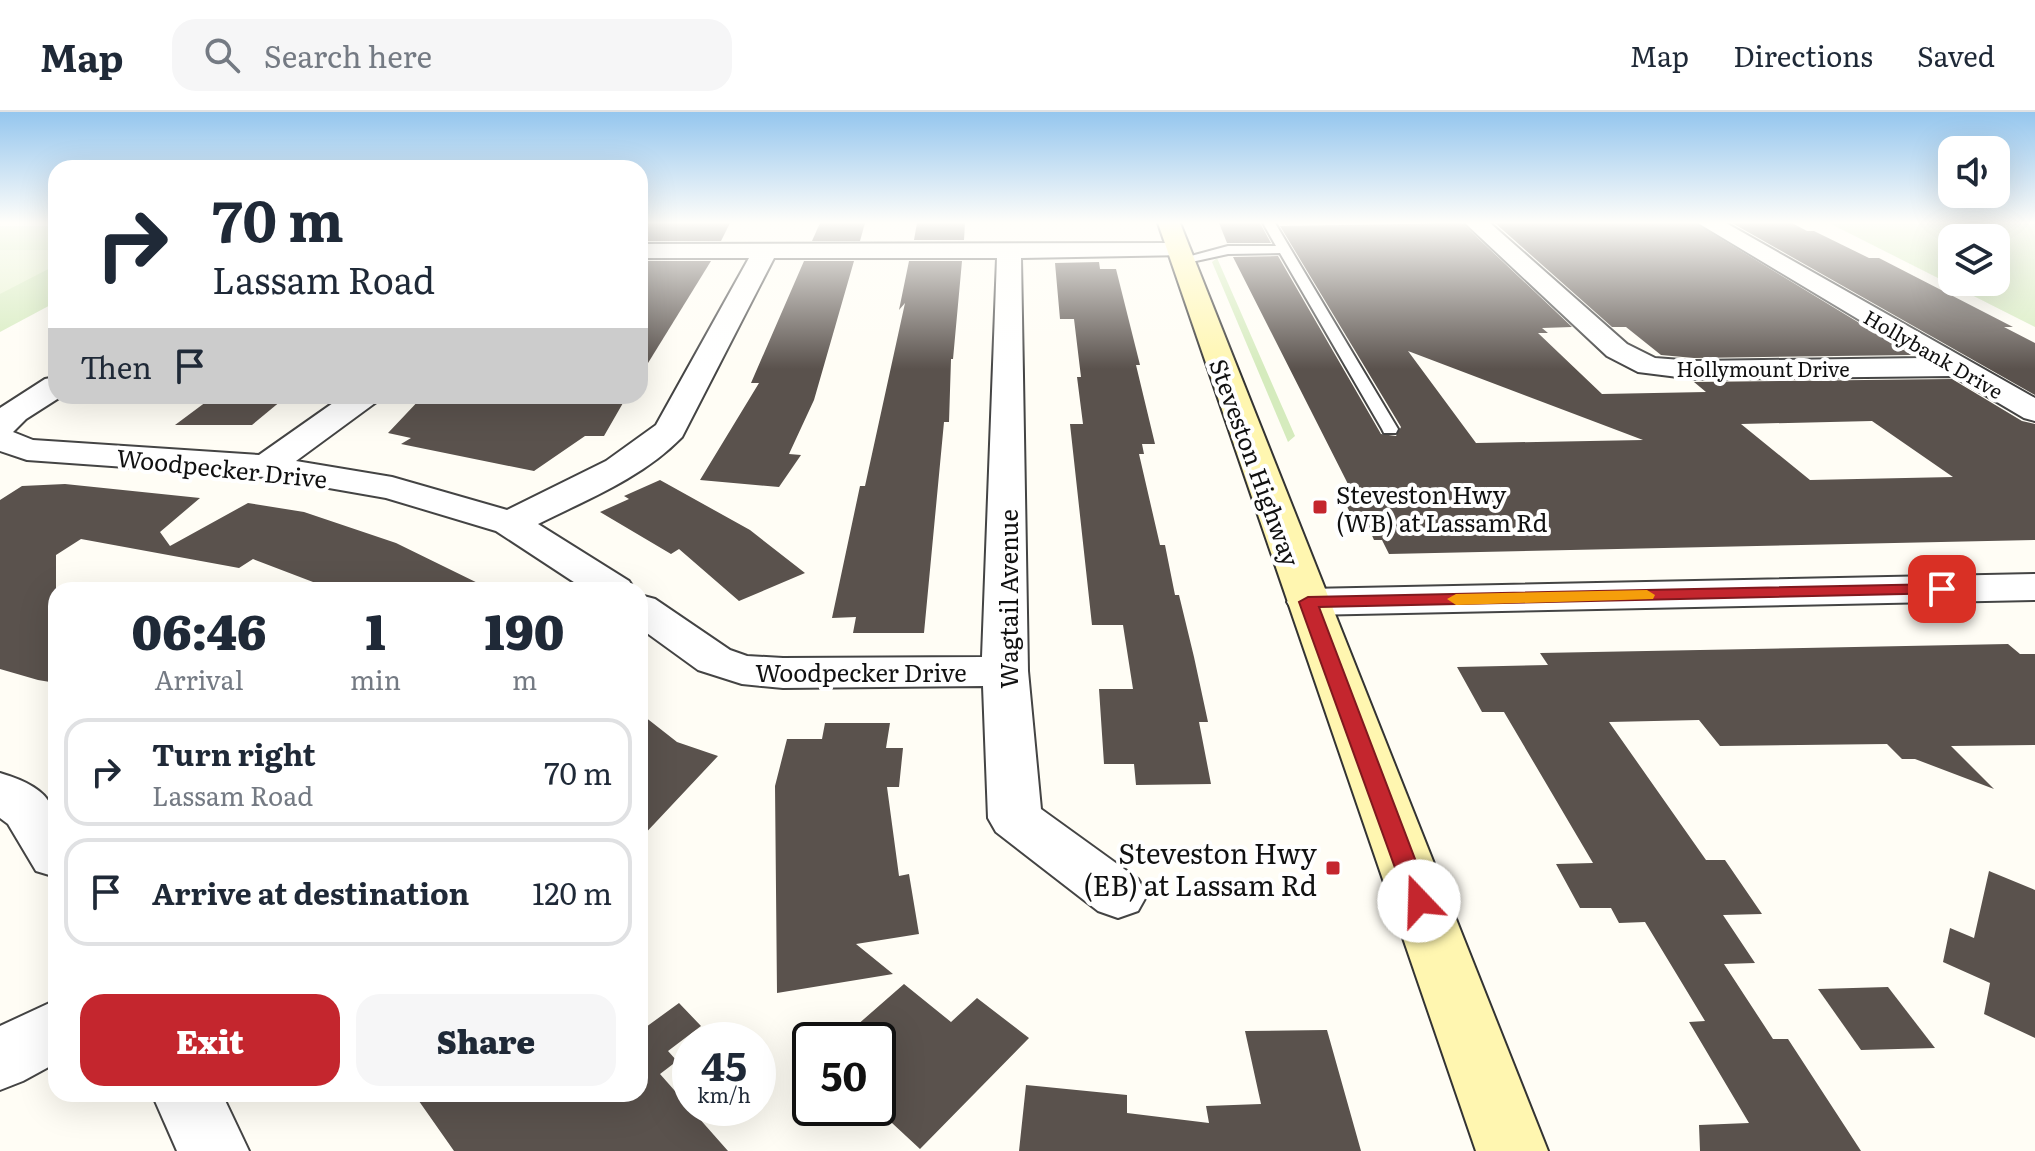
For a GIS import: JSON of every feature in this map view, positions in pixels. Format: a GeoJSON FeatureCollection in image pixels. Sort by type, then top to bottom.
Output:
{"type":"FeatureCollection","features":[{"type":"Feature","properties":{"kind":"main road","name":"Steveston Highway"},"geometry":{"type":"LineString","coordinates":[[1192,271],[1308,602],[1512,1151]]}},
{"type":"Feature","properties":{"kind":"street"},"geometry":{"type":"LineString","coordinates":[[510,523],[660,443],[670,430],[754,271]]}},
{"type":"Feature","properties":{"kind":"street","name":"Wagtail Avenue"},"geometry":{"type":"LineString","coordinates":[[1009,271],[1005,671],[1015,818],[1118,895]]}},
{"type":"Feature","properties":{"kind":"street","name":"Hollymount Drive"},"geometry":{"type":"LineString","coordinates":[[1530,271],[1617,350],[1648,368],[1959,367]]}},
{"type":"Feature","properties":{"kind":"street","name":"Hollybank Drive"},"geometry":{"type":"LineString","coordinates":[[1793,271],[2035,411]]}},
{"type":"Feature","properties":{"kind":"street"},"geometry":{"type":"LineString","coordinates":[[0,426],[15,412],[48,391]]}},
{"type":"Feature","properties":{"kind":"street"},"geometry":{"type":"LineString","coordinates":[[266,466],[353,404]]}},
{"type":"Feature","properties":{"kind":"street","name":"Woodpecker Drive"},"geometry":{"type":"LineString","coordinates":[[0,439],[27,450],[266,466],[392,488],[510,523],[602,582]]}},
{"type":"Feature","properties":{"kind":"street"},"geometry":{"type":"LineString","coordinates":[[1308,602],[2035,587]]}},
{"type":"Feature","properties":{"kind":"street","name":"Woodpecker Drive"},"geometry":{"type":"LineString","coordinates":[[648,614],[714,660],[742,670],[783,673],[1005,671]]}},
{"type":"Feature","properties":{"kind":"street"},"geometry":{"type":"LineString","coordinates":[[0,792],[27,810],[48,843]]}},
{"type":"Feature","properties":{"kind":"street"},"geometry":{"type":"LineString","coordinates":[[0,1060],[48,1033]]}},
{"type":"Feature","properties":{"kind":"street"},"geometry":{"type":"LineString","coordinates":[[190,1102],[213,1151]]}},
{"type":"Feature","properties":{"kind":"lane"},"geometry":{"type":"LineString","coordinates":[[1297,271],[1390,429]]}},
{"type":"Feature","properties":{"kind":"green space"},"geometry":{"type":"Polygon","coordinates":[[[0,271],[48,271],[48,306],[0,332],[0,271]]]}},
{"type":"Feature","properties":{"kind":"green space"},"geometry":{"type":"Polygon","coordinates":[[[0,271],[43,271],[0,294],[0,271]]]}},
{"type":"Feature","properties":{"kind":"green space"},"geometry":{"type":"Polygon","coordinates":[[[1216,271],[1223,271],[1295,436],[1288,442],[1216,271]]]}},
{"type":"Feature","properties":{"kind":"green space"},"geometry":{"type":"Polygon","coordinates":[[[1925,271],[1938,271],[1938,278],[1925,271]]]}},
{"type":"Feature","properties":{"kind":"green space"},"geometry":{"type":"Polygon","coordinates":[[[2010,271],[2035,271],[2035,327],[1974,296],[2010,296],[2010,271]]]}},
{"type":"Feature","properties":{"kind":"building"},"geometry":{"type":"Polygon","coordinates":[[[648,271],[705,271],[648,363],[648,271]]]}},
{"type":"Feature","properties":{"kind":"building"},"geometry":{"type":"Polygon","coordinates":[[[799,271],[851,271],[814,400],[789,454],[801,455],[779,487],[700,480],[759,383],[751,383],[799,271]]]}},
{"type":"Feature","properties":{"kind":"building"},"geometry":{"type":"Polygon","coordinates":[[[907,271],[961,271],[951,359],[949,422],[944,422],[924,633],[853,633],[856,617],[832,618],[860,486],[865,486],[905,303],[899,310],[907,271]]]}},
{"type":"Feature","properties":{"kind":"building"},"geometry":{"type":"Polygon","coordinates":[[[1056,271],[1117,271],[1140,365],[1136,365],[1155,444],[1142,444],[1144,454],[1139,454],[1160,545],[1165,545],[1175,595],[1179,595],[1194,657],[1208,722],[1199,722],[1211,784],[1136,785],[1134,764],[1104,764],[1099,689],[1133,689],[1123,625],[1092,625],[1070,424],[1083,424],[1077,377],[1081,377],[1074,319],[1060,319],[1056,271]]]}},
{"type":"Feature","properties":{"kind":"building"},"geometry":{"type":"Polygon","coordinates":[[[1240,271],[1287,271],[1381,434],[1396,436],[1401,427],[1307,271],[1513,271],[1572,327],[1542,328],[1548,333],[1538,333],[1602,394],[1706,392],[1694,382],[1952,379],[2022,421],[2035,424],[2035,540],[1389,554],[1382,540],[1374,540],[1369,529],[1358,529],[1338,488],[1350,488],[1240,271]],[[1408,351],[1476,443],[1643,440],[1408,351]],[[1872,421],[1741,424],[1810,480],[1953,477],[1872,421]]]}},
{"type":"Feature","properties":{"kind":"building"},"geometry":{"type":"Polygon","coordinates":[[[1550,271],[1775,271],[1912,355],[1694,358],[1661,355],[1626,327],[1612,327],[1550,271]]]}},
{"type":"Feature","properties":{"kind":"building"},"geometry":{"type":"Polygon","coordinates":[[[1817,271],[1905,271],[1938,288],[1938,296],[1953,296],[2013,327],[2004,327],[2035,343],[2035,395],[1817,271]]]}},
{"type":"Feature","properties":{"kind":"building"},"geometry":{"type":"Polygon","coordinates":[[[203,404],[277,404],[252,425],[175,425],[203,404]]]}},
{"type":"Feature","properties":{"kind":"building"},"geometry":{"type":"Polygon","coordinates":[[[415,404],[622,404],[604,436],[585,436],[534,471],[401,444],[411,438],[388,433],[415,404]]]}},
{"type":"Feature","properties":{"kind":"building"},"geometry":{"type":"Polygon","coordinates":[[[660,480],[750,530],[805,573],[739,601],[679,549],[671,554],[600,512],[629,499],[624,496],[660,480]]]}},
{"type":"Feature","properties":{"kind":"building"},"geometry":{"type":"Polygon","coordinates":[[[65,484],[200,498],[160,532],[170,546],[248,503],[304,512],[396,543],[476,582],[313,582],[253,559],[239,568],[81,539],[56,555],[56,582],[48,582],[48,682],[38,680],[0,669],[0,500],[22,486],[65,484]]]}},
{"type":"Feature","properties":{"kind":"building"},"geometry":{"type":"Polygon","coordinates":[[[2008,644],[2020,654],[2035,654],[2035,745],[1951,746],[1994,789],[1915,759],[1902,759],[1887,744],[1720,746],[1699,720],[1609,722],[1706,860],[1725,860],[1762,914],[1723,915],[1755,963],[1724,964],[1773,1039],[1788,1039],[1861,1151],[1700,1151],[1699,1125],[1749,1123],[1689,1022],[1705,1021],[1645,922],[1619,923],[1611,908],[1580,908],[1556,864],[1593,863],[1504,712],[1482,712],[1457,667],[1548,665],[1540,653],[2008,644]]]}},
{"type":"Feature","properties":{"kind":"building"},"geometry":{"type":"Polygon","coordinates":[[[648,719],[677,742],[718,756],[648,830],[648,719]]]}},
{"type":"Feature","properties":{"kind":"building"},"geometry":{"type":"Polygon","coordinates":[[[825,723],[890,723],[886,748],[903,748],[899,787],[887,787],[899,876],[909,874],[919,934],[856,944],[893,974],[777,993],[775,786],[787,739],[822,739],[825,723]]]}},
{"type":"Feature","properties":{"kind":"building"},"geometry":{"type":"Polygon","coordinates":[[[1989,871],[2035,890],[2035,1038],[1984,1014],[1990,983],[1943,962],[1950,928],[1974,938],[1989,871]]]}},
{"type":"Feature","properties":{"kind":"building"},"geometry":{"type":"Polygon","coordinates":[[[904,984],[951,1022],[977,998],[1029,1038],[920,1149],[895,1126],[896,1022],[861,1022],[904,984]]]}},
{"type":"Feature","properties":{"kind":"building"},"geometry":{"type":"Polygon","coordinates":[[[1888,987],[1935,1048],[1861,1050],[1818,989],[1888,987]]]}},
{"type":"Feature","properties":{"kind":"building"},"geometry":{"type":"Polygon","coordinates":[[[679,1003],[697,1022],[672,1022],[672,1048],[668,1051],[672,1055],[672,1065],[660,1074],[672,1088],[672,1126],[706,1126],[728,1151],[454,1151],[420,1102],[648,1102],[648,1026],[679,1003]]]}},
{"type":"Feature","properties":{"kind":"building"},"geometry":{"type":"Polygon","coordinates":[[[1327,1030],[1361,1151],[1019,1151],[1026,1085],[1127,1095],[1127,1113],[1209,1123],[1206,1106],[1261,1104],[1245,1031],[1327,1030]]]}},
{"type":"Feature","properties":{"kind":"slow traffic"},"geometry":{"type":"LineString","coordinates":[[1456,599],[1647,595]]}},
{"type":"Feature","properties":{"kind":"place","name":"Steveston Hwy (WB) at Lassam Rd"},"geometry":{"type":"Point","coordinates":[1320,507]}},
{"type":"Feature","properties":{"kind":"place","name":"Steveston Hwy (EB) at Lassam Rd"},"geometry":{"type":"Point","coordinates":[1333,868]}},
{"type":"Feature","properties":{"kind":"route"},"geometry":{"type":"LineString","coordinates":[[1419,901],[1308,602],[1942,589]]}}]}
